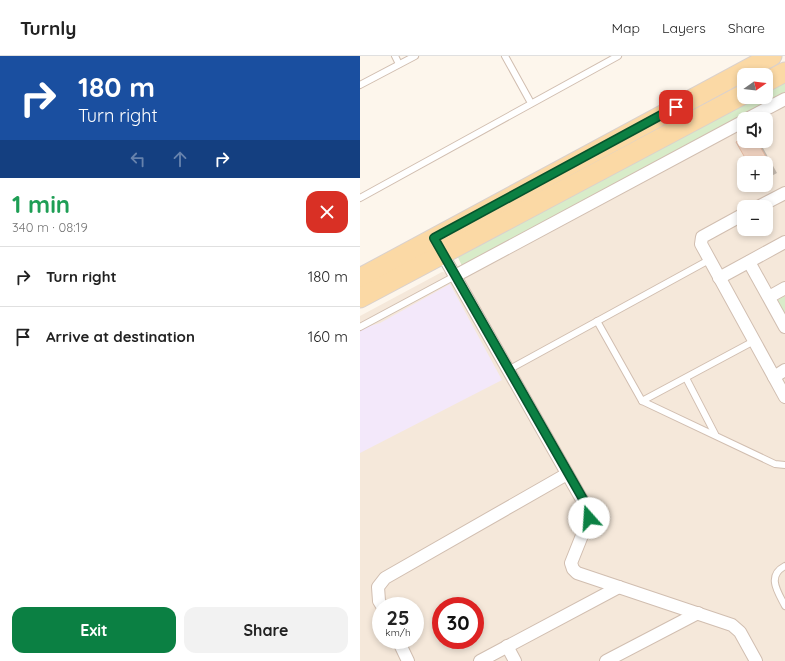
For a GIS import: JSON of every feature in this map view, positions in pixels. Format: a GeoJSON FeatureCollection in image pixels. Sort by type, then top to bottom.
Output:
{"type":"FeatureCollection","features":[{"type":"Feature","properties":{"kind":"main road"},"geometry":{"type":"LineString","coordinates":[[360,298],[438,246],[772,56]]}},
{"type":"Feature","properties":{"kind":"main road"},"geometry":{"type":"LineString","coordinates":[[773,78],[785,72]]}},
{"type":"Feature","properties":{"kind":"main road"},"geometry":{"type":"LineString","coordinates":[[360,278],[438,246],[737,97]]}},
{"type":"Feature","properties":{"kind":"street"},"geometry":{"type":"LineString","coordinates":[[760,112],[785,99]]}},
{"type":"Feature","properties":{"kind":"street"},"geometry":{"type":"LineString","coordinates":[[455,276],[737,125]]}},
{"type":"Feature","properties":{"kind":"street"},"geometry":{"type":"LineString","coordinates":[[772,200],[785,193]]}},
{"type":"Feature","properties":{"kind":"street"},"geometry":{"type":"LineString","coordinates":[[737,218],[702,237],[700,244],[785,397]]}},
{"type":"Feature","properties":{"kind":"street"},"geometry":{"type":"LineString","coordinates":[[718,278],[785,242]]}},
{"type":"Feature","properties":{"kind":"street"},"geometry":{"type":"LineString","coordinates":[[438,246],[589,512],[589,518],[571,563],[573,569],[577,573],[698,612],[732,625],[740,632],[756,661]]}},
{"type":"Feature","properties":{"kind":"street"},"geometry":{"type":"LineString","coordinates":[[749,262],[785,327]]}},
{"type":"Feature","properties":{"kind":"street"},"geometry":{"type":"LineString","coordinates":[[769,297],[785,288]]}},
{"type":"Feature","properties":{"kind":"street"},"geometry":{"type":"LineString","coordinates":[[774,377],[785,370]]}},
{"type":"Feature","properties":{"kind":"street"},"geometry":{"type":"LineString","coordinates":[[379,597],[378,587],[385,578],[567,474]]}},
{"type":"Feature","properties":{"kind":"street"},"geometry":{"type":"LineString","coordinates":[[480,661],[619,586]]}},
{"type":"Feature","properties":{"kind":"street"},"geometry":{"type":"LineString","coordinates":[[606,661],[698,612]]}},
{"type":"Feature","properties":{"kind":"street"},"geometry":{"type":"LineString","coordinates":[[507,646],[515,661]]}},
{"type":"Feature","properties":{"kind":"street"},"geometry":{"type":"LineString","coordinates":[[402,649],[408,661]]}},
{"type":"Feature","properties":{"kind":"lane"},"geometry":{"type":"LineString","coordinates":[[395,56],[400,64]]}},
{"type":"Feature","properties":{"kind":"lane"},"geometry":{"type":"LineString","coordinates":[[360,85],[415,56]]}},
{"type":"Feature","properties":{"kind":"lane"},"geometry":{"type":"LineString","coordinates":[[505,56],[531,103]]}},
{"type":"Feature","properties":{"kind":"lane"},"geometry":{"type":"LineString","coordinates":[[360,198],[614,57]]}},
{"type":"Feature","properties":{"kind":"lane"},"geometry":{"type":"LineString","coordinates":[[508,370],[709,260]]}},
{"type":"Feature","properties":{"kind":"lane"},"geometry":{"type":"LineString","coordinates":[[360,327],[455,276]]}},
{"type":"Feature","properties":{"kind":"lane"},"geometry":{"type":"LineString","coordinates":[[597,322],[642,401],[715,434],[775,464],[785,465]]}},
{"type":"Feature","properties":{"kind":"lane"},"geometry":{"type":"LineString","coordinates":[[642,401],[754,341]]}},
{"type":"Feature","properties":{"kind":"lane"},"geometry":{"type":"LineString","coordinates":[[686,378],[715,434]]}},
{"type":"Feature","properties":{"kind":"lane"},"geometry":{"type":"LineString","coordinates":[[785,566],[776,573],[773,578],[774,584],[785,606]]}},
{"type":"Feature","properties":{"kind":"shaded area"},"geometry":{"type":"Polygon","coordinates":[[[785,105],[785,661],[360,661],[360,316],[442,272],[463,276],[737,131],[737,148],[773,148],[772,112],[785,105]]]}},
{"type":"Feature","properties":{"kind":"shaded area"},"geometry":{"type":"Polygon","coordinates":[[[450,284],[502,380],[360,453],[360,329],[380,323],[450,284]]]}},
{"type":"Feature","properties":{"kind":"green space"},"geometry":{"type":"Polygon","coordinates":[[[785,77],[785,93],[773,99],[773,83],[785,77]]]}},
{"type":"Feature","properties":{"kind":"green space"},"geometry":{"type":"Polygon","coordinates":[[[737,102],[737,104],[764,104],[750,112],[737,112],[737,119],[462,266],[456,253],[737,102]]]}},
{"type":"Feature","properties":{"kind":"green space"},"geometry":{"type":"Polygon","coordinates":[[[785,296],[785,316],[776,301],[785,296]]]}},
{"type":"Feature","properties":{"kind":"building"},"geometry":{"type":"Polygon","coordinates":[[[739,148],[761,148],[765,156],[744,156],[739,148]]]}},
{"type":"Feature","properties":{"kind":"route"},"geometry":{"type":"LineString","coordinates":[[589,518],[587,506],[567,474],[434,238],[676,107]]}}]}
